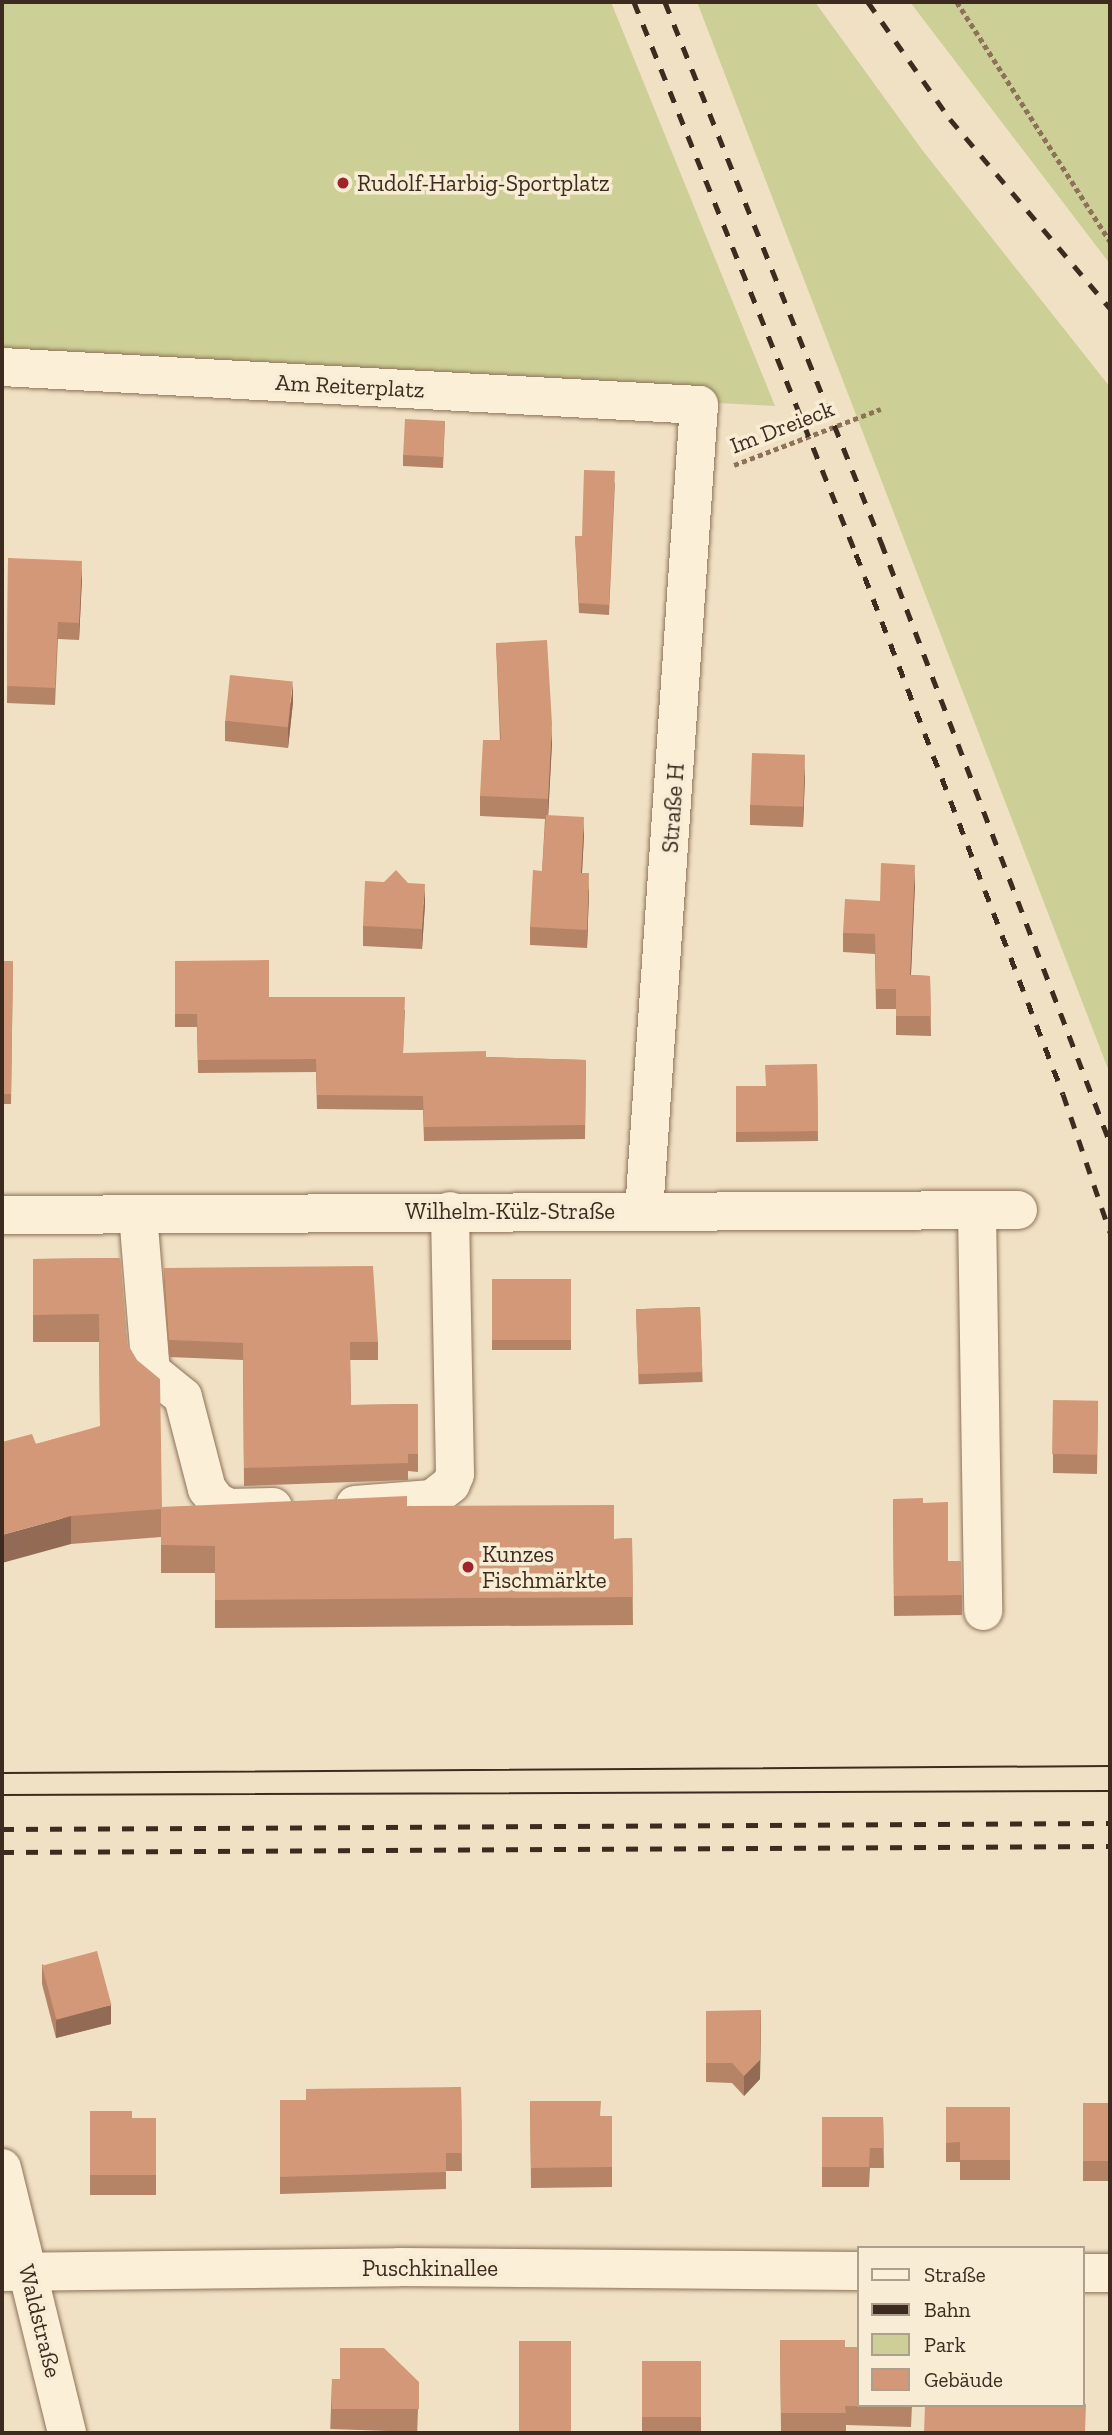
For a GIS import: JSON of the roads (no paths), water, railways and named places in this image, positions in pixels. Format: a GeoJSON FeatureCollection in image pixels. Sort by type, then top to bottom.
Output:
{"type":"FeatureCollection","features":[{"type":"Feature","properties":{"kind":"street","name":"Am Reiterplatz"},"geometry":{"type":"LineString","coordinates":[[2,367],[699,405]]}},
{"type":"Feature","properties":{"kind":"street","name":"Straße H"},"geometry":{"type":"LineString","coordinates":[[644,1211],[697,479],[699,405]]}},
{"type":"Feature","properties":{"kind":"street","name":"Wilhelm-Külz-Straße"},"geometry":{"type":"LineString","coordinates":[[2,1215],[1018,1210]]}},
{"type":"Feature","properties":{"kind":"street"},"geometry":{"type":"LineString","coordinates":[[138,1214],[146,1362],[150,1371],[183,1397],[207,1489],[230,1508],[432,1499],[451,1484],[455,1474],[450,1211]]}},
{"type":"Feature","properties":{"kind":"street"},"geometry":{"type":"LineString","coordinates":[[977,1211],[983,1611]]}},
{"type":"Feature","properties":{"kind":"street","name":"Waldstraße"},"geometry":{"type":"LineString","coordinates":[[2,2168],[15,2272],[67,2433]]}},
{"type":"Feature","properties":{"kind":"street","name":"Puschkinallee"},"geometry":{"type":"LineString","coordinates":[[15,2272],[399,2267],[856,2271]]}},
{"type":"Feature","properties":{"kind":"street"},"geometry":{"type":"LineString","coordinates":[[1084,2273],[1110,2273]]}},
{"type":"Feature","properties":{"kind":"tram line"},"geometry":{"type":"LineString","coordinates":[[2,1773],[1110,1766]]}},
{"type":"Feature","properties":{"kind":"tram line"},"geometry":{"type":"LineString","coordinates":[[2,1795],[1110,1791]]}},
{"type":"Feature","properties":{"kind":"railway"},"geometry":{"type":"LineString","coordinates":[[634,2],[856,554],[1063,1094],[1110,1232]]}},
{"type":"Feature","properties":{"kind":"railway"},"geometry":{"type":"LineString","coordinates":[[665,2],[881,542],[1110,1143]]}},
{"type":"Feature","properties":{"kind":"railway"},"geometry":{"type":"LineString","coordinates":[[868,2],[950,119],[1110,308]]}},
{"type":"Feature","properties":{"kind":"railway"},"geometry":{"type":"LineString","coordinates":[[2,1829],[1110,1823]]}},
{"type":"Feature","properties":{"kind":"railway"},"geometry":{"type":"LineString","coordinates":[[2,1852],[1110,1846]]}},
{"type":"Feature","properties":{"kind":"place","name":"Rudolf-Harbig-Sportplatz"},"geometry":{"type":"Point","coordinates":[343,183]}},
{"type":"Feature","properties":{"kind":"place","name":"Kunzes Fischmärkte"},"geometry":{"type":"Point","coordinates":[468,1567]}}]}
